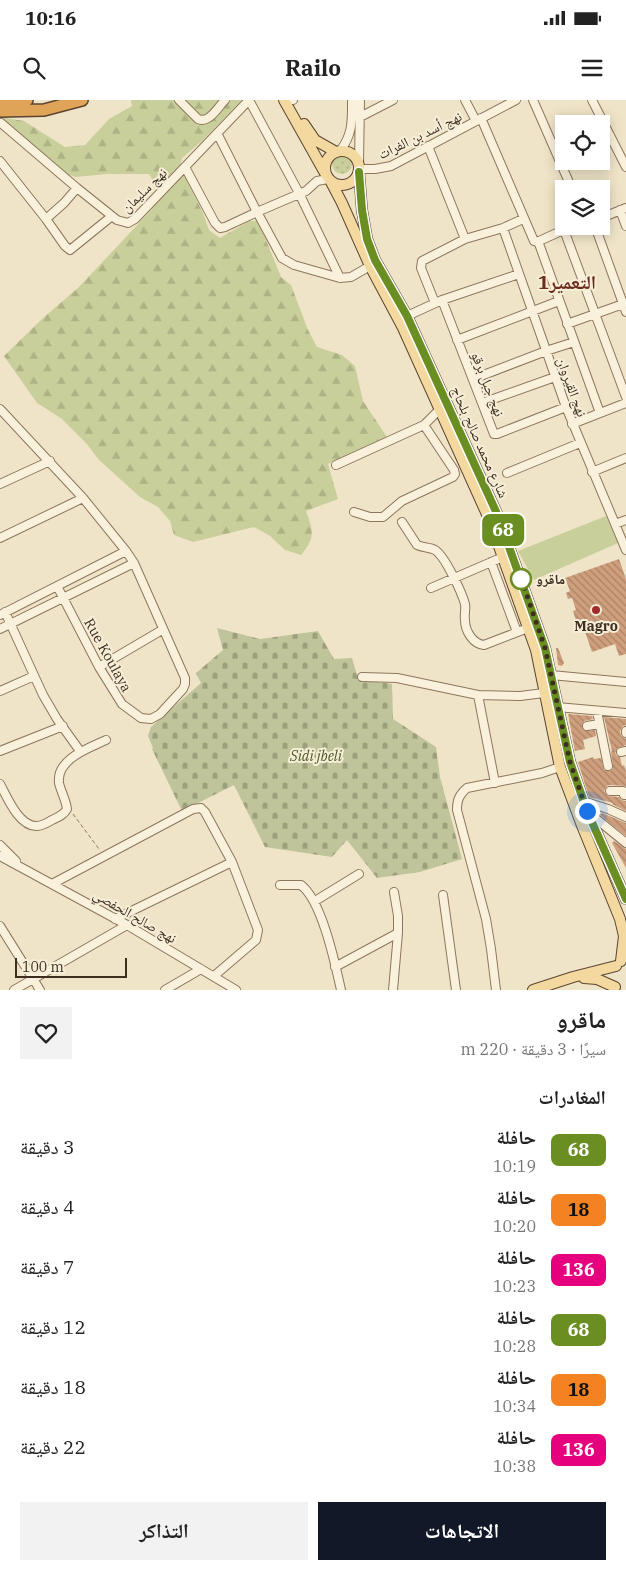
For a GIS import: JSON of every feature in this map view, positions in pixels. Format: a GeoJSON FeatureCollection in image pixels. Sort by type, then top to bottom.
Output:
{"type":"FeatureCollection","features":[{"type":"Feature","properties":{"kind":"highway"},"geometry":{"type":"LineString","coordinates":[[0,100],[27,100]]}},
{"type":"Feature","properties":{"kind":"highway"},"geometry":{"type":"LineString","coordinates":[[0,111],[44,110],[82,100]]}},
{"type":"Feature","properties":{"kind":"main road","name":"شارع محمد صالح بلحاج"},"geometry":{"type":"LineString","coordinates":[[284,100],[342,203],[370,266],[403,328],[508,561],[545,648],[570,762],[585,806],[626,899]]}},
{"type":"Feature","properties":{"kind":"main road"},"geometry":{"type":"LineString","coordinates":[[292,100],[311,135],[321,144],[352,154],[359,168],[353,182],[348,185],[336,185],[328,179],[325,164],[331,154],[338,151]]}},
{"type":"Feature","properties":{"kind":"main road","name":"شارع محمد صالح بلحاج"},"geometry":{"type":"LineString","coordinates":[[359,168],[362,210],[367,239],[375,260],[407,316],[498,516],[508,561],[536,650],[560,767],[620,919],[624,936],[621,962],[613,973],[612,980],[616,989]]}},
{"type":"Feature","properties":{"kind":"main road"},"geometry":{"type":"LineString","coordinates":[[533,990],[621,962]]}},
{"type":"Feature","properties":{"kind":"main road"},"geometry":{"type":"LineString","coordinates":[[572,977],[597,979],[616,989]]}},
{"type":"Feature","properties":{"kind":"street"},"geometry":{"type":"LineString","coordinates":[[179,100],[202,121],[206,120],[225,100]]}},
{"type":"Feature","properties":{"kind":"street"},"geometry":{"type":"LineString","coordinates":[[249,100],[299,193],[340,278]]}},
{"type":"Feature","properties":{"kind":"street","name":"نهج سليمان"},"geometry":{"type":"LineString","coordinates":[[1,123],[112,216],[121,222],[130,223],[249,100]]}},
{"type":"Feature","properties":{"kind":"street"},"geometry":{"type":"LineString","coordinates":[[338,151],[350,134],[352,100]]}},
{"type":"Feature","properties":{"kind":"street"},"geometry":{"type":"LineString","coordinates":[[359,168],[360,100]]}},
{"type":"Feature","properties":{"kind":"street"},"geometry":{"type":"LineString","coordinates":[[360,117],[392,100]]}},
{"type":"Feature","properties":{"kind":"street"},"geometry":{"type":"LineString","coordinates":[[465,100],[478,120],[536,241],[600,413]]}},
{"type":"Feature","properties":{"kind":"street","name":"نهج أسد بن الفرات"},"geometry":{"type":"LineString","coordinates":[[359,168],[369,170],[386,168],[516,100]]}},
{"type":"Feature","properties":{"kind":"street"},"geometry":{"type":"LineString","coordinates":[[533,100],[568,180]]}},
{"type":"Feature","properties":{"kind":"street"},"geometry":{"type":"LineString","coordinates":[[592,100],[626,167]]}},
{"type":"Feature","properties":{"kind":"street"},"geometry":{"type":"LineString","coordinates":[[217,133],[280,255],[285,260],[294,265],[340,278],[351,277],[370,266]]}},
{"type":"Feature","properties":{"kind":"street"},"geometry":{"type":"LineString","coordinates":[[428,146],[465,239],[524,219]]}},
{"type":"Feature","properties":{"kind":"street"},"geometry":{"type":"LineString","coordinates":[[0,161],[70,250],[112,216]]}},
{"type":"Feature","properties":{"kind":"street"},"geometry":{"type":"LineString","coordinates":[[185,167],[218,228],[225,228],[308,190],[317,181],[328,179]]}},
{"type":"Feature","properties":{"kind":"street"},"geometry":{"type":"LineString","coordinates":[[46,219],[77,188]]}},
{"type":"Feature","properties":{"kind":"street"},"geometry":{"type":"LineString","coordinates":[[610,214],[623,209],[626,226]]}},
{"type":"Feature","properties":{"kind":"street","name":"نهج القيروان"},"geometry":{"type":"LineString","coordinates":[[502,228],[572,424],[626,550]]}},
{"type":"Feature","properties":{"kind":"street"},"geometry":{"type":"LineString","coordinates":[[536,241],[555,233]]}},
{"type":"Feature","properties":{"kind":"street"},"geometry":{"type":"LineString","coordinates":[[570,235],[626,397]]}},
{"type":"Feature","properties":{"kind":"street"},"geometry":{"type":"LineString","coordinates":[[598,235],[626,312]]}},
{"type":"Feature","properties":{"kind":"street","name":"نهج جبل برقو"},"geometry":{"type":"LineString","coordinates":[[465,239],[421,263],[458,340],[492,432],[497,434],[566,407]]}},
{"type":"Feature","properties":{"kind":"street"},"geometry":{"type":"LineString","coordinates":[[407,316],[438,301],[519,274]]}},
{"type":"Feature","properties":{"kind":"street"},"geometry":{"type":"LineString","coordinates":[[458,340],[559,301]]}},
{"type":"Feature","properties":{"kind":"street"},"geometry":{"type":"LineString","coordinates":[[567,324],[624,303]]}},
{"type":"Feature","properties":{"kind":"street"},"geometry":{"type":"LineString","coordinates":[[473,379],[574,342]]}},
{"type":"Feature","properties":{"kind":"street"},"geometry":{"type":"LineString","coordinates":[[482,403],[555,377]]}},
{"type":"Feature","properties":{"kind":"street"},"geometry":{"type":"LineString","coordinates":[[572,424],[626,403]]}},
{"type":"Feature","properties":{"kind":"street","name":"Rue Koulaya"},"geometry":{"type":"LineString","coordinates":[[0,409],[83,498],[134,563],[162,630],[185,678],[183,689],[160,714],[154,718],[141,718],[122,704],[99,667],[57,586]]}},
{"type":"Feature","properties":{"kind":"street"},"geometry":{"type":"LineString","coordinates":[[336,465],[424,425],[439,410]]}},
{"type":"Feature","properties":{"kind":"street"},"geometry":{"type":"LineString","coordinates":[[354,512],[370,517],[383,516],[402,501],[453,477],[455,474],[454,470],[424,425]]}},
{"type":"Feature","properties":{"kind":"street"},"geometry":{"type":"LineString","coordinates":[[507,474],[580,443]]}},
{"type":"Feature","properties":{"kind":"street"},"geometry":{"type":"LineString","coordinates":[[592,472],[626,458]]}},
{"type":"Feature","properties":{"kind":"street"},"geometry":{"type":"LineString","coordinates":[[0,484],[50,461]]}},
{"type":"Feature","properties":{"kind":"street"},"geometry":{"type":"LineString","coordinates":[[0,538],[83,498]]}},
{"type":"Feature","properties":{"kind":"street"},"geometry":{"type":"LineString","coordinates":[[615,524],[626,520]]}},
{"type":"Feature","properties":{"kind":"street"},"geometry":{"type":"LineString","coordinates":[[402,522],[417,545],[436,550],[454,578],[464,602],[466,627],[474,642],[484,645],[528,628]]}},
{"type":"Feature","properties":{"kind":"street"},"geometry":{"type":"LineString","coordinates":[[80,752],[43,695],[2,613],[126,551]]}},
{"type":"Feature","properties":{"kind":"street"},"geometry":{"type":"LineString","coordinates":[[431,588],[491,562],[508,561]]}},
{"type":"Feature","properties":{"kind":"street"},"geometry":{"type":"LineString","coordinates":[[491,562],[517,632]]}},
{"type":"Feature","properties":{"kind":"street"},"geometry":{"type":"LineString","coordinates":[[0,629],[134,563]]}},
{"type":"Feature","properties":{"kind":"street"},"geometry":{"type":"LineString","coordinates":[[99,667],[162,630]]}},
{"type":"Feature","properties":{"kind":"street"},"geometry":{"type":"LineString","coordinates":[[0,691],[34,676]]}},
{"type":"Feature","properties":{"kind":"street"},"geometry":{"type":"LineString","coordinates":[[551,676],[626,682]]}},
{"type":"Feature","properties":{"kind":"street"},"geometry":{"type":"LineString","coordinates":[[362,677],[397,678],[478,695],[520,696],[544,692]]}},
{"type":"Feature","properties":{"kind":"street"},"geometry":{"type":"LineString","coordinates":[[478,695],[495,783]]}},
{"type":"Feature","properties":{"kind":"street"},"geometry":{"type":"LineString","coordinates":[[557,707],[626,712]]}},
{"type":"Feature","properties":{"kind":"street"},"geometry":{"type":"LineString","coordinates":[[597,710],[608,766]]}},
{"type":"Feature","properties":{"kind":"street"},"geometry":{"type":"LineString","coordinates":[[587,726],[599,724]]}},
{"type":"Feature","properties":{"kind":"street"},"geometry":{"type":"LineString","coordinates":[[0,751],[63,726]]}},
{"type":"Feature","properties":{"kind":"street"},"geometry":{"type":"LineString","coordinates":[[0,784],[14,811],[22,819],[35,826],[42,825],[66,811],[67,806],[60,786],[59,774],[64,766],[80,752],[106,740]]}},
{"type":"Feature","properties":{"kind":"street"},"geometry":{"type":"LineString","coordinates":[[496,990],[486,919],[457,810],[457,802],[460,794],[467,788],[542,773],[560,767]]}},
{"type":"Feature","properties":{"kind":"street"},"geometry":{"type":"LineString","coordinates":[[610,791],[623,791],[624,795],[626,795]]}},
{"type":"Feature","properties":{"kind":"street"},"geometry":{"type":"LineString","coordinates":[[585,806],[608,809],[626,816]]}},
{"type":"Feature","properties":{"kind":"street"},"geometry":{"type":"LineString","coordinates":[[585,806],[626,843]]}},
{"type":"Feature","properties":{"kind":"street"},"geometry":{"type":"LineString","coordinates":[[52,884],[192,809],[198,808],[205,812],[232,862],[258,930],[256,940],[214,976]]}},
{"type":"Feature","properties":{"kind":"street","name":"نهج صالح الحفصي"},"geometry":{"type":"LineString","coordinates":[[0,845],[20,866]]}},
{"type":"Feature","properties":{"kind":"street","name":"نهج صالح الحفصي"},"geometry":{"type":"LineString","coordinates":[[0,856],[127,925],[236,990]]}},
{"type":"Feature","properties":{"kind":"street"},"geometry":{"type":"LineString","coordinates":[[115,919],[232,862]]}},
{"type":"Feature","properties":{"kind":"street"},"geometry":{"type":"LineString","coordinates":[[315,901],[359,874]]}},
{"type":"Feature","properties":{"kind":"street"},"geometry":{"type":"LineString","coordinates":[[280,885],[301,885],[315,901],[336,967],[341,990]]}},
{"type":"Feature","properties":{"kind":"street"},"geometry":{"type":"LineString","coordinates":[[393,990],[398,933],[398,916],[394,892]]}},
{"type":"Feature","properties":{"kind":"street"},"geometry":{"type":"LineString","coordinates":[[443,895],[456,990]]}},
{"type":"Feature","properties":{"kind":"street"},"geometry":{"type":"LineString","coordinates":[[14,990],[127,925]]}},
{"type":"Feature","properties":{"kind":"street"},"geometry":{"type":"LineString","coordinates":[[0,926],[40,990]]}},
{"type":"Feature","properties":{"kind":"street"},"geometry":{"type":"LineString","coordinates":[[336,967],[398,933]]}},
{"type":"Feature","properties":{"kind":"street"},"geometry":{"type":"LineString","coordinates":[[165,990],[201,969]]}},
{"type":"Feature","properties":{"kind":"path"},"geometry":{"type":"LineString","coordinates":[[67,806],[104,856]]}},
{"type":"Feature","properties":{"kind":"green space"},"geometry":{"type":"Polygon","coordinates":[[[131,100],[242,100],[202,141],[182,158],[180,166],[203,213],[209,230],[220,238],[249,221],[257,221],[281,277],[291,285],[308,330],[317,347],[342,355],[355,366],[363,401],[387,437],[328,464],[338,499],[306,511],[312,534],[309,544],[301,555],[285,550],[270,536],[254,527],[193,542],[174,535],[170,521],[158,507],[140,497],[99,460],[86,443],[62,419],[37,403],[4,356],[42,319],[79,287],[153,208],[158,189],[149,174],[106,174],[76,177],[66,174],[0,117],[24,121],[65,147],[85,145],[109,119],[132,106],[131,100]]]}},
{"type":"Feature","properties":{"kind":"green space"},"geometry":{"type":"Polygon","coordinates":[[[338,154],[346,154],[352,160],[352,168],[346,174],[338,174],[332,168],[332,160],[338,154]]]}},
{"type":"Feature","properties":{"kind":"green space"},"geometry":{"type":"Polygon","coordinates":[[[606,516],[618,543],[534,580],[518,551],[606,516]]]}},
{"type":"Feature","properties":{"kind":"green space","name":"Sidi jbeli"},"geometry":{"type":"Polygon","coordinates":[[[217,628],[260,639],[318,631],[334,659],[352,658],[358,679],[392,684],[393,719],[436,747],[440,777],[462,859],[420,872],[377,878],[347,840],[332,857],[265,847],[234,785],[182,811],[152,749],[148,736],[151,727],[201,683],[196,673],[223,650],[217,628]]]}},
{"type":"Feature","properties":{"kind":"building"},"geometry":{"type":"Polygon","coordinates":[[[619,559],[626,579],[626,654],[619,656],[615,644],[592,652],[584,629],[579,630],[573,611],[576,610],[572,598],[568,599],[566,593],[570,591],[565,578],[619,559]]]}},
{"type":"Feature","properties":{"kind":"building"},"geometry":{"type":"Polygon","coordinates":[[[556,648],[558,648],[564,663],[562,666],[558,665],[556,648]]]}},
{"type":"Feature","properties":{"kind":"building"},"geometry":{"type":"Polygon","coordinates":[[[568,714],[592,716],[593,719],[584,721],[582,727],[586,731],[595,730],[596,736],[583,740],[585,749],[575,751],[568,714]]]}},
{"type":"Feature","properties":{"kind":"building"},"geometry":{"type":"Polygon","coordinates":[[[604,717],[626,719],[626,725],[620,731],[621,736],[626,739],[626,745],[618,748],[615,753],[620,757],[622,766],[624,765],[626,771],[626,786],[610,785],[604,791],[608,796],[619,797],[621,800],[626,801],[626,811],[613,803],[589,797],[578,762],[593,757],[594,759],[601,758],[604,770],[610,771],[613,768],[612,751],[604,717]]]}},
{"type":"Feature","properties":{"kind":"building"},"geometry":{"type":"Polygon","coordinates":[[[602,813],[626,823],[626,836],[600,815],[602,813]]]}},
{"type":"Feature","properties":{"kind":"building"},"geometry":{"type":"Polygon","coordinates":[[[614,841],[626,849],[626,868],[612,843],[614,841]]]}},
{"type":"Feature","properties":{"kind":"bus line","name":"68"},"geometry":{"type":"LineString","coordinates":[[359,172],[362,210],[367,239],[375,260],[407,316],[498,516],[545,648],[570,762],[587,811],[626,899]]}},
{"type":"Feature","properties":{"kind":"place","name":"ماقرو"},"geometry":{"type":"Point","coordinates":[521,579]}},
{"type":"Feature","properties":{"kind":"place","name":"Magro"},"geometry":{"type":"Point","coordinates":[596,610]}},
{"type":"Feature","properties":{"kind":"district","name":"التعمير1"},"geometry":{"type":"Point","coordinates":[567,282]}},
{"type":"Feature","properties":{"kind":"route"},"geometry":{"type":"LineString","coordinates":[[521,579],[520,575],[545,648],[570,762],[587,811]]}}]}
